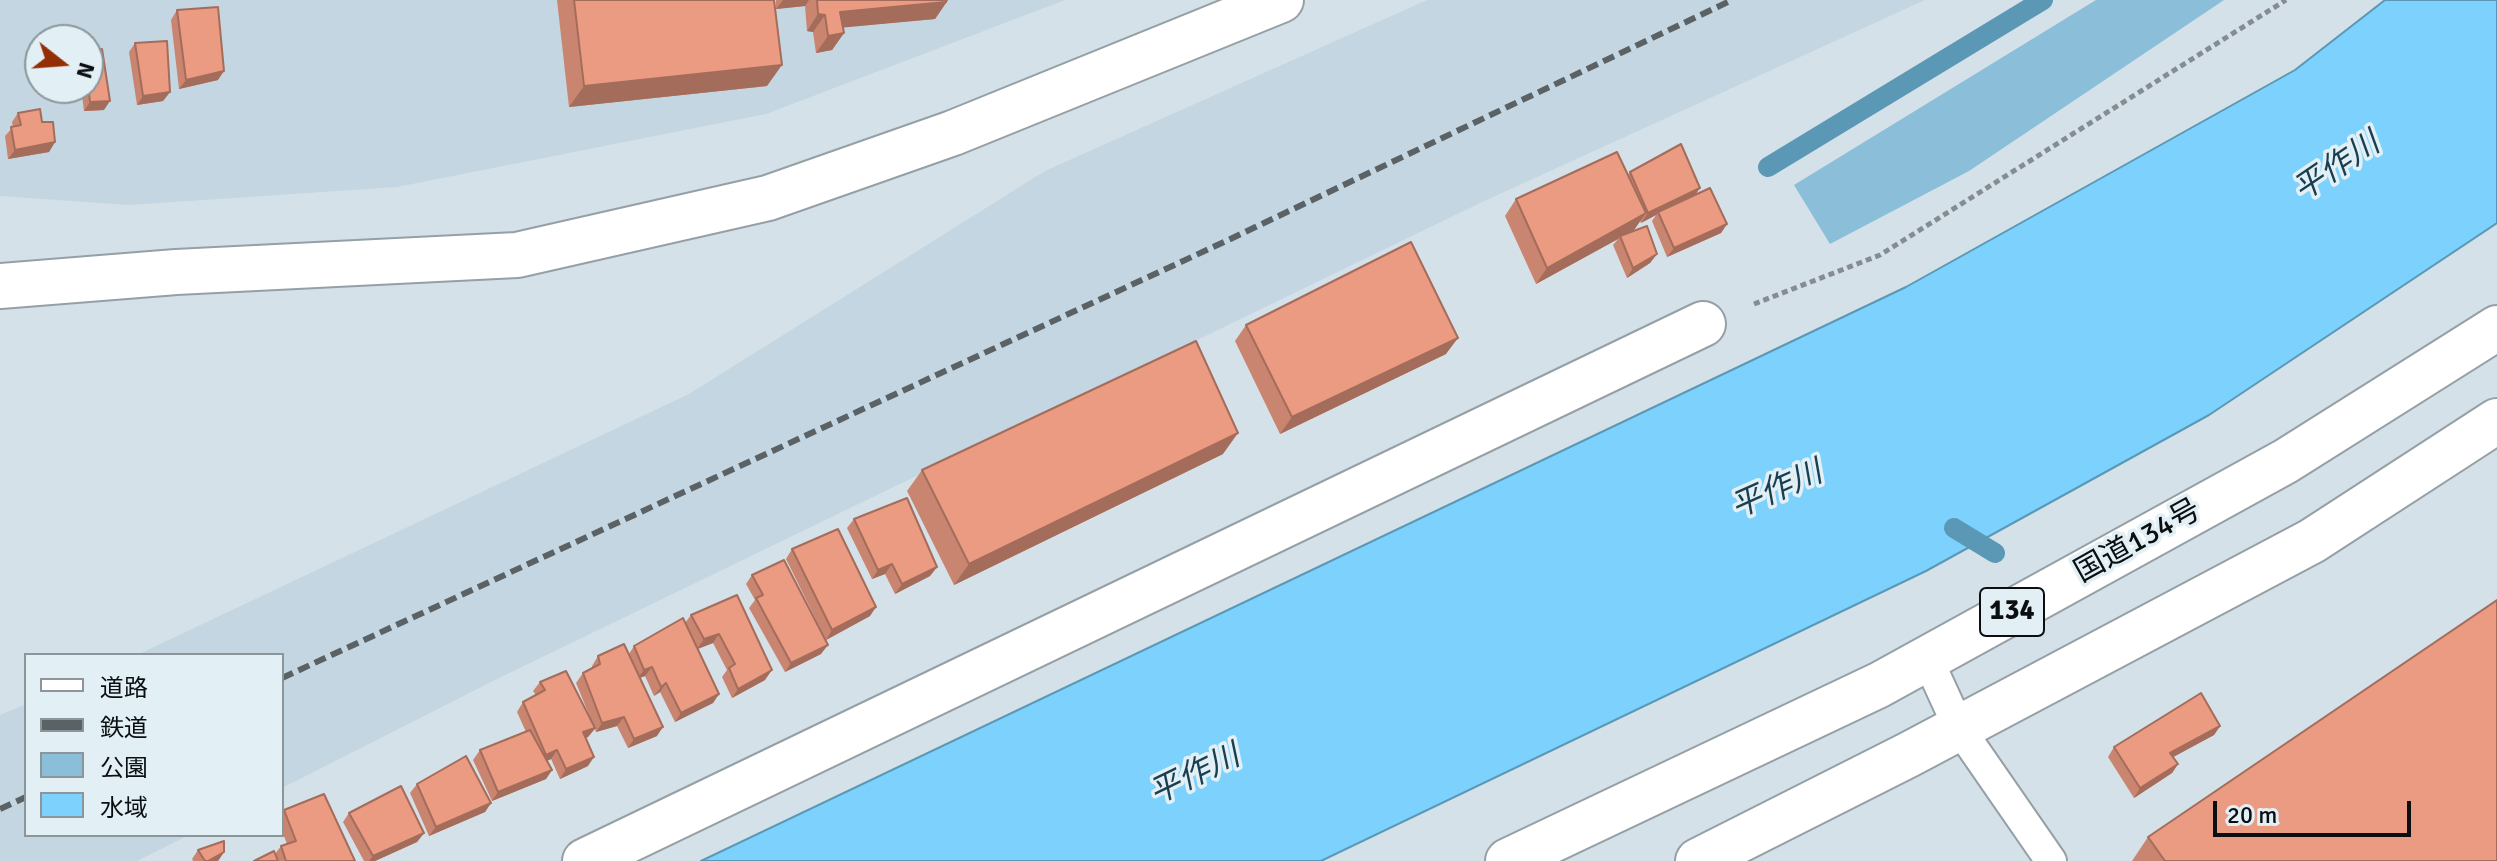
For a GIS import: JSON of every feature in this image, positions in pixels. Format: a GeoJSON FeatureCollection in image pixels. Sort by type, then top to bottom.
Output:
{"type":"FeatureCollection","features":[{"type":"Feature","properties":{"kind":"main road"},"geometry":{"type":"LineString","coordinates":[[0,286],[176,272],[532,252],[768,198],[953,133],[1269,3]]}},
{"type":"Feature","properties":{"kind":"main road"},"geometry":{"type":"LineString","coordinates":[[585,861],[1703,324]]}},
{"type":"Feature","properties":{"kind":"main road","name":"国道134号"},"geometry":{"type":"LineString","coordinates":[[1508,861],[1879,685],[2286,461],[2497,328]]}},
{"type":"Feature","properties":{"kind":"main road","name":"134"},"geometry":{"type":"LineString","coordinates":[[1698,861],[1959,728],[2312,541],[2497,421]]}},
{"type":"Feature","properties":{"kind":"lane"},"geometry":{"type":"LineString","coordinates":[[1927,658],[1959,728],[2051,861]]}},
{"type":"Feature","properties":{"kind":"path"},"geometry":{"type":"LineString","coordinates":[[1703,324],[1880,255],[2286,0]]}},
{"type":"Feature","properties":{"kind":"shaded area"},"geometry":{"type":"Polygon","coordinates":[[[0,0],[1065,0],[766,114],[397,187],[129,205],[0,196],[0,0]]]}},
{"type":"Feature","properties":{"kind":"shaded area"},"geometry":{"type":"Polygon","coordinates":[[[1427,0],[1925,0],[1480,203],[497,679],[284,787],[284,653],[141,653],[689,394],[1045,171],[1427,0]]]}},
{"type":"Feature","properties":{"kind":"shaded area"},"geometry":{"type":"Polygon","coordinates":[[[24,705],[24,837],[185,837],[137,861],[0,861],[0,715],[24,705]]]}},
{"type":"Feature","properties":{"kind":"green space"},"geometry":{"type":"Polygon","coordinates":[[[2096,0],[2224,0],[1969,171],[1830,244],[1794,185],[2096,0]]]}},
{"type":"Feature","properties":{"kind":"water","name":"平作川"},"geometry":{"type":"Polygon","coordinates":[[[2385,0],[2497,0],[2497,223],[2209,415],[1926,571],[1321,861],[701,861],[1906,287],[2295,70],[2385,0]]]}},
{"type":"Feature","properties":{"kind":"building"},"geometry":{"type":"Polygon","coordinates":[[[574,0],[774,0],[782,65],[584,86],[574,0]]]}},
{"type":"Feature","properties":{"kind":"building"},"geometry":{"type":"Polygon","coordinates":[[[817,0],[946,2],[840,12],[844,33],[828,36],[825,15],[818,14],[817,0]]]}},
{"type":"Feature","properties":{"kind":"building"},"geometry":{"type":"Polygon","coordinates":[[[218,7],[224,71],[186,80],[177,10],[218,7]]]}},
{"type":"Feature","properties":{"kind":"building"},"geometry":{"type":"Polygon","coordinates":[[[167,41],[170,92],[143,96],[135,43],[167,41]]]}},
{"type":"Feature","properties":{"kind":"building"},"geometry":{"type":"Polygon","coordinates":[[[104,62],[110,101],[104,101],[104,62]]]}},
{"type":"Feature","properties":{"kind":"building"},"geometry":{"type":"Polygon","coordinates":[[[40,109],[42,122],[53,122],[55,142],[15,150],[11,127],[21,125],[18,113],[40,109]]]}},
{"type":"Feature","properties":{"kind":"building"},"geometry":{"type":"Polygon","coordinates":[[[1681,144],[1700,188],[1648,213],[1630,172],[1681,144]]]}},
{"type":"Feature","properties":{"kind":"building"},"geometry":{"type":"Polygon","coordinates":[[[1617,152],[1646,213],[1547,268],[1516,199],[1617,152]]]}},
{"type":"Feature","properties":{"kind":"building"},"geometry":{"type":"Polygon","coordinates":[[[1710,188],[1727,224],[1674,248],[1658,212],[1710,188]]]}},
{"type":"Feature","properties":{"kind":"building"},"geometry":{"type":"Polygon","coordinates":[[[1647,226],[1657,254],[1633,268],[1620,236],[1647,226]]]}},
{"type":"Feature","properties":{"kind":"building"},"geometry":{"type":"Polygon","coordinates":[[[1411,242],[1458,338],[1292,417],[1246,325],[1411,242]]]}},
{"type":"Feature","properties":{"kind":"building"},"geometry":{"type":"Polygon","coordinates":[[[1196,341],[1238,433],[969,564],[922,470],[1196,341]]]}},
{"type":"Feature","properties":{"kind":"building"},"geometry":{"type":"Polygon","coordinates":[[[907,498],[937,567],[902,584],[892,564],[878,570],[854,519],[907,498]]]}},
{"type":"Feature","properties":{"kind":"building"},"geometry":{"type":"Polygon","coordinates":[[[838,529],[876,607],[832,630],[792,549],[838,529]]]}},
{"type":"Feature","properties":{"kind":"building"},"geometry":{"type":"Polygon","coordinates":[[[784,560],[828,645],[791,663],[756,598],[763,595],[752,575],[784,560]]]}},
{"type":"Feature","properties":{"kind":"building"},"geometry":{"type":"Polygon","coordinates":[[[737,595],[772,670],[738,689],[729,668],[735,664],[719,634],[704,639],[691,615],[737,595]]]}},
{"type":"Feature","properties":{"kind":"building"},"geometry":{"type":"Polygon","coordinates":[[[2497,600],[2497,861],[2165,861],[2148,837],[2497,600]]]}},
{"type":"Feature","properties":{"kind":"building"},"geometry":{"type":"Polygon","coordinates":[[[683,618],[719,694],[681,713],[666,683],[661,687],[652,667],[644,670],[634,646],[683,618]]]}},
{"type":"Feature","properties":{"kind":"building"},"geometry":{"type":"Polygon","coordinates":[[[624,644],[663,727],[634,739],[624,717],[602,723],[583,673],[600,664],[598,656],[624,644]]]}},
{"type":"Feature","properties":{"kind":"building"},"geometry":{"type":"Polygon","coordinates":[[[566,671],[595,728],[583,732],[594,757],[566,769],[557,750],[546,755],[523,702],[545,690],[540,682],[566,671]]]}},
{"type":"Feature","properties":{"kind":"building"},"geometry":{"type":"Polygon","coordinates":[[[2201,693],[2220,726],[2170,753],[2178,764],[2140,788],[2114,747],[2201,693]]]}},
{"type":"Feature","properties":{"kind":"building"},"geometry":{"type":"Polygon","coordinates":[[[530,730],[552,770],[498,792],[480,750],[530,730]]]}},
{"type":"Feature","properties":{"kind":"building"},"geometry":{"type":"Polygon","coordinates":[[[466,756],[491,803],[436,827],[417,784],[466,756]]]}},
{"type":"Feature","properties":{"kind":"building"},"geometry":{"type":"Polygon","coordinates":[[[401,786],[424,833],[373,856],[349,813],[401,786]]]}},
{"type":"Feature","properties":{"kind":"building"},"geometry":{"type":"Polygon","coordinates":[[[324,794],[355,861],[286,861],[281,846],[296,841],[284,810],[324,794]]]}},
{"type":"Feature","properties":{"kind":"building"},"geometry":{"type":"Polygon","coordinates":[[[224,841],[224,852],[205,861],[198,850],[224,841]]]}},
{"type":"Feature","properties":{"kind":"building"},"geometry":{"type":"Polygon","coordinates":[[[274,851],[278,861],[254,861],[274,851]]]}},
{"type":"Feature","properties":{"kind":"waterway"},"geometry":{"type":"LineString","coordinates":[[1768,167],[2043,0]]}},
{"type":"Feature","properties":{"kind":"waterway"},"geometry":{"type":"LineString","coordinates":[[1954,528],[1995,553]]}},
{"type":"Feature","properties":{"kind":"railway"},"geometry":{"type":"LineString","coordinates":[[284,677],[1224,242],[1732,0]]}},
{"type":"Feature","properties":{"kind":"railway"},"geometry":{"type":"LineString","coordinates":[[0,809],[24,798]]}}]}
